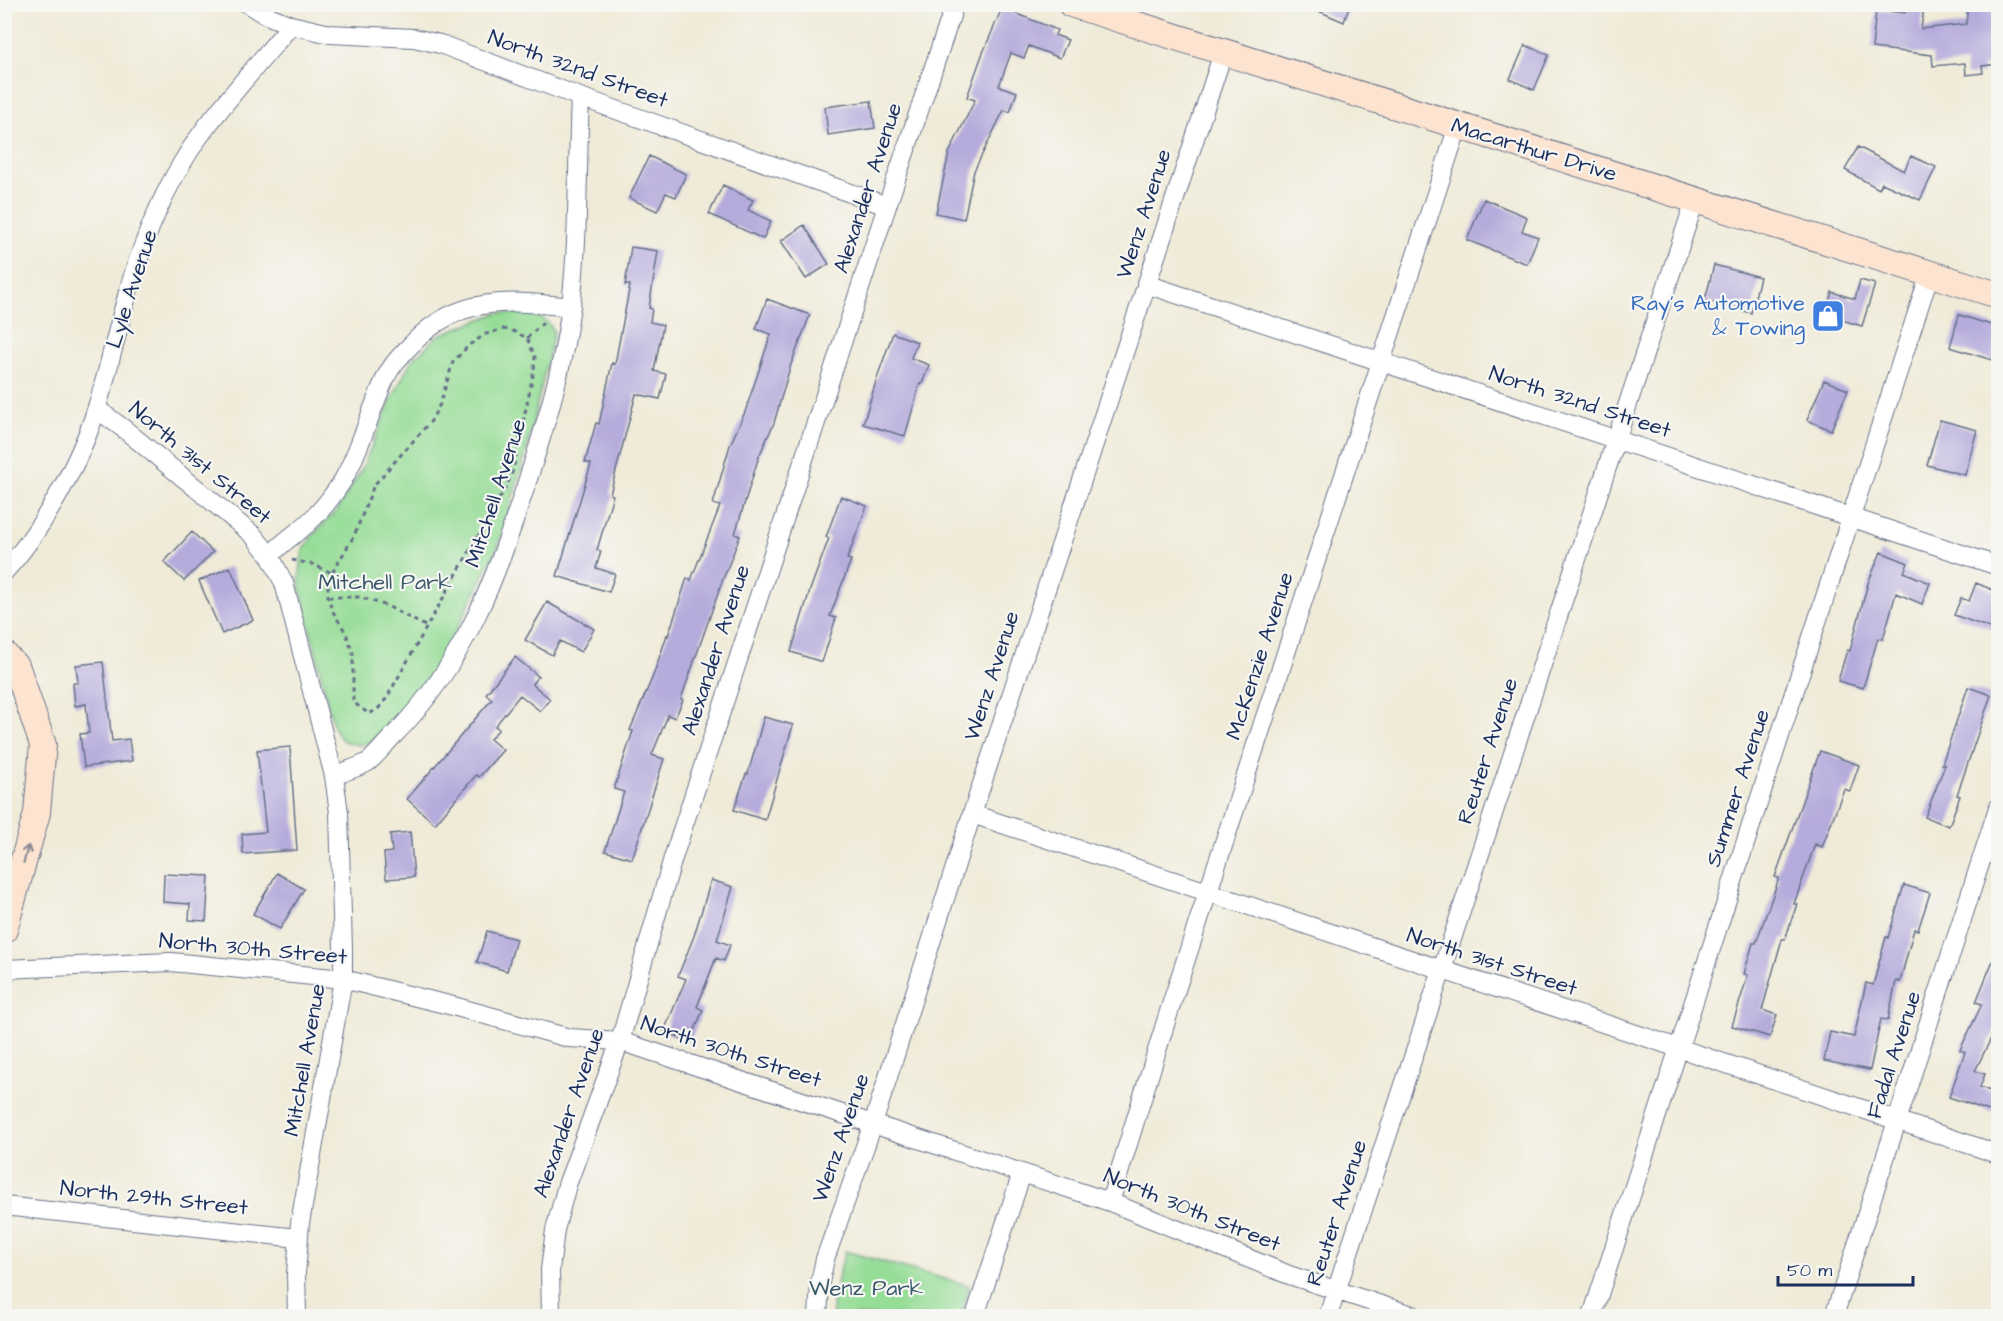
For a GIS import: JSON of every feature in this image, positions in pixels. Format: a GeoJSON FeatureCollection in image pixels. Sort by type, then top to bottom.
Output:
{"type":"FeatureCollection","features":[{"type":"Feature","properties":{"kind":"main road","name":"Macarthur Drive"},"geometry":{"type":"LineString","coordinates":[[1071,4],[1998,295]]}},
{"type":"Feature","properties":{"kind":"main road"},"geometry":{"type":"LineString","coordinates":[[4,654],[17,668],[43,745],[37,813],[4,930]]}},
{"type":"Feature","properties":{"kind":"street","name":"North 32nd Street"},"geometry":{"type":"LineString","coordinates":[[248,4],[291,25],[344,36],[396,36],[440,44],[580,97],[887,206]]}},
{"type":"Feature","properties":{"kind":"street","name":"Alexander Avenue"},"geometry":{"type":"LineString","coordinates":[[551,1317],[550,1270],[555,1230],[567,1185],[620,1041],[673,858],[955,4]]}},
{"type":"Feature","properties":{"kind":"street","name":"Lyle Avenue"},"geometry":{"type":"LineString","coordinates":[[4,572],[42,522],[65,482],[97,409],[130,282],[145,241],[181,166],[206,128],[291,25]]}},
{"type":"Feature","properties":{"kind":"street","name":"Wenz Avenue"},"geometry":{"type":"LineString","coordinates":[[819,1317],[820,1282],[825,1259],[873,1124],[972,814],[1223,52]]}},
{"type":"Feature","properties":{"kind":"street","name":"Mitchell Avenue"},"geometry":{"type":"LineString","coordinates":[[334,776],[367,763],[407,722],[446,670],[473,625],[503,555],[539,446],[560,366],[571,307],[577,241],[580,97]]}},
{"type":"Feature","properties":{"kind":"street","name":"McKenzie Avenue"},"geometry":{"type":"LineString","coordinates":[[1110,1202],[1458,126]]}},
{"type":"Feature","properties":{"kind":"street","name":"Reuter Avenue"},"geometry":{"type":"LineString","coordinates":[[1328,1317],[1695,200]]}},
{"type":"Feature","properties":{"kind":"street","name":"Summer Avenue"},"geometry":{"type":"LineString","coordinates":[[1592,1317],[1930,273]]}},
{"type":"Feature","properties":{"kind":"street","name":"North 32nd Street"},"geometry":{"type":"LineString","coordinates":[[1146,284],[1998,566]]}},
{"type":"Feature","properties":{"kind":"street"},"geometry":{"type":"LineString","coordinates":[[270,555],[279,545],[308,523],[329,501],[358,451],[387,375],[398,358],[422,333],[443,319],[480,305],[504,302],[571,307]]}},
{"type":"Feature","properties":{"kind":"street","name":"North 31st Street"},"geometry":{"type":"LineString","coordinates":[[97,409],[253,536],[270,555]]}},
{"type":"Feature","properties":{"kind":"street","name":"Mitchell Avenue"},"geometry":{"type":"LineString","coordinates":[[270,555],[284,583],[334,776],[342,864],[343,979],[298,1238],[297,1317]]}},
{"type":"Feature","properties":{"kind":"street","name":"Fadal Avenue"},"geometry":{"type":"LineString","coordinates":[[1834,1317],[1998,808]]}},
{"type":"Feature","properties":{"kind":"street","name":"North 31st Street"},"geometry":{"type":"LineString","coordinates":[[972,814],[1998,1154]]}},
{"type":"Feature","properties":{"kind":"street","name":"North 30th Street"},"geometry":{"type":"LineString","coordinates":[[4,969],[171,962],[343,979],[569,1038],[620,1041],[1110,1202],[1289,1275],[1415,1317]]}},
{"type":"Feature","properties":{"kind":"street"},"geometry":{"type":"LineString","coordinates":[[975,1317],[1022,1173]]}},
{"type":"Feature","properties":{"kind":"street","name":"North 29th Street"},"geometry":{"type":"LineString","coordinates":[[4,1206],[298,1238]]}},
{"type":"Feature","properties":{"kind":"path"},"geometry":{"type":"LineString","coordinates":[[503,329],[526,338],[534,357],[534,370],[513,470],[386,699],[378,709],[369,714],[353,702],[353,653],[328,597],[328,585],[332,573],[354,536],[374,485],[431,421],[440,404],[453,362],[469,345],[486,334],[503,329]]}},
{"type":"Feature","properties":{"kind":"path"},"geometry":{"type":"LineString","coordinates":[[270,555],[312,564],[332,573]]}},
{"type":"Feature","properties":{"kind":"path"},"geometry":{"type":"LineString","coordinates":[[328,597],[360,597],[387,606],[427,627]]}},
{"type":"Feature","properties":{"kind":"green space","name":"Mitchell Park"},"geometry":{"type":"Polygon","coordinates":[[[497,313],[536,313],[549,324],[554,332],[526,453],[498,547],[441,660],[391,724],[372,741],[359,745],[343,741],[334,729],[299,583],[302,553],[312,536],[338,509],[362,469],[391,400],[411,361],[439,335],[497,313]]]}},
{"type":"Feature","properties":{"kind":"green space","name":"Wenz Park"},"geometry":{"type":"Polygon","coordinates":[[[845,1251],[970,1286],[960,1316],[833,1316],[832,1301],[845,1251]]]}},
{"type":"Feature","properties":{"kind":"building"},"geometry":{"type":"Polygon","coordinates":[[[1302,4],[1350,4],[1344,22],[1302,4]]]}},
{"type":"Feature","properties":{"kind":"building"},"geometry":{"type":"Polygon","coordinates":[[[1968,4],[1993,4],[1998,64],[1982,66],[1983,73],[1966,75],[1965,63],[1933,66],[1932,55],[1872,48],[1876,10],[1905,13],[1906,6],[1924,8],[1921,29],[1966,24],[1968,4]]]}},
{"type":"Feature","properties":{"kind":"building"},"geometry":{"type":"Polygon","coordinates":[[[1002,8],[1057,30],[1055,35],[1068,40],[1060,58],[1029,46],[1024,58],[1011,53],[999,86],[1017,92],[1010,112],[1004,110],[974,171],[964,219],[936,213],[949,153],[975,100],[967,97],[1002,8]]]}},
{"type":"Feature","properties":{"kind":"building"},"geometry":{"type":"Polygon","coordinates":[[[1525,45],[1549,55],[1534,90],[1510,79],[1525,45]]]}},
{"type":"Feature","properties":{"kind":"building"},"geometry":{"type":"Polygon","coordinates":[[[871,101],[875,128],[828,135],[825,107],[871,101]]]}},
{"type":"Feature","properties":{"kind":"building"},"geometry":{"type":"Polygon","coordinates":[[[1858,147],[1904,171],[1911,156],[1936,167],[1920,200],[1882,183],[1879,189],[1845,170],[1858,147]]]}},
{"type":"Feature","properties":{"kind":"building"},"geometry":{"type":"Polygon","coordinates":[[[649,156],[686,174],[676,197],[666,193],[657,211],[629,198],[649,156]]]}},
{"type":"Feature","properties":{"kind":"building"},"geometry":{"type":"Polygon","coordinates":[[[723,185],[753,200],[748,210],[771,221],[763,239],[709,214],[723,185]]]}},
{"type":"Feature","properties":{"kind":"building"},"geometry":{"type":"Polygon","coordinates":[[[1484,199],[1527,217],[1522,231],[1538,237],[1527,264],[1467,240],[1484,199]]]}},
{"type":"Feature","properties":{"kind":"building"},"geometry":{"type":"Polygon","coordinates":[[[804,225],[829,264],[806,279],[781,241],[804,225]]]}},
{"type":"Feature","properties":{"kind":"building"},"geometry":{"type":"Polygon","coordinates":[[[631,247],[658,251],[649,308],[652,309],[650,322],[663,325],[654,371],[666,374],[660,399],[636,394],[610,494],[613,495],[597,550],[601,551],[596,568],[615,574],[609,592],[557,576],[591,464],[585,462],[596,423],[599,424],[612,363],[615,364],[630,285],[625,285],[631,247]]]}},
{"type":"Feature","properties":{"kind":"building"},"geometry":{"type":"Polygon","coordinates":[[[1714,265],[1760,277],[1751,313],[1705,300],[1714,265]]]}},
{"type":"Feature","properties":{"kind":"building"},"geometry":{"type":"Polygon","coordinates":[[[1860,280],[1875,284],[1862,326],[1825,315],[1832,292],[1855,299],[1860,280]]]}},
{"type":"Feature","properties":{"kind":"building"},"geometry":{"type":"Polygon","coordinates":[[[767,299],[810,315],[790,367],[774,423],[759,456],[735,534],[740,536],[681,699],[683,700],[675,718],[668,715],[652,755],[664,759],[632,859],[605,851],[624,792],[614,789],[633,731],[630,730],[668,636],[687,578],[691,580],[720,506],[713,504],[730,445],[745,412],[771,334],[756,329],[767,299]]]}},
{"type":"Feature","properties":{"kind":"building"},"geometry":{"type":"Polygon","coordinates":[[[1959,315],[1998,327],[1998,340],[1992,360],[1950,347],[1959,315]]]}},
{"type":"Feature","properties":{"kind":"building"},"geometry":{"type":"Polygon","coordinates":[[[893,333],[917,342],[911,358],[929,365],[922,384],[920,383],[905,436],[863,424],[893,333]]]}},
{"type":"Feature","properties":{"kind":"building"},"geometry":{"type":"Polygon","coordinates":[[[1824,380],[1848,390],[1831,430],[1807,420],[1824,380]]]}},
{"type":"Feature","properties":{"kind":"building"},"geometry":{"type":"Polygon","coordinates":[[[1940,420],[1977,430],[1965,475],[1927,465],[1940,420]]]}},
{"type":"Feature","properties":{"kind":"building"},"geometry":{"type":"Polygon","coordinates":[[[841,496],[867,506],[847,559],[851,560],[830,616],[836,618],[822,662],[791,652],[841,496]]]}},
{"type":"Feature","properties":{"kind":"building"},"geometry":{"type":"Polygon","coordinates":[[[192,532],[213,552],[184,581],[164,562],[192,532]]]}},
{"type":"Feature","properties":{"kind":"building"},"geometry":{"type":"Polygon","coordinates":[[[1881,552],[1908,563],[1904,572],[1930,583],[1922,604],[1896,593],[1883,639],[1878,638],[1863,688],[1838,681],[1847,650],[1850,651],[1868,583],[1881,552]]]}},
{"type":"Feature","properties":{"kind":"building"},"geometry":{"type":"Polygon","coordinates":[[[230,567],[253,620],[222,634],[199,581],[230,567]]]}},
{"type":"Feature","properties":{"kind":"building"},"geometry":{"type":"Polygon","coordinates":[[[1976,583],[1998,592],[1998,631],[1954,615],[1961,598],[1969,601],[1976,583]]]}},
{"type":"Feature","properties":{"kind":"building"},"geometry":{"type":"Polygon","coordinates":[[[547,602],[594,629],[581,652],[560,641],[552,655],[525,640],[547,602]]]}},
{"type":"Feature","properties":{"kind":"building"},"geometry":{"type":"Polygon","coordinates":[[[515,657],[538,676],[532,684],[550,699],[540,711],[520,695],[495,726],[499,729],[490,739],[503,750],[479,777],[476,775],[435,824],[407,799],[492,699],[486,694],[515,657]]]}},
{"type":"Feature","properties":{"kind":"building"},"geometry":{"type":"Polygon","coordinates":[[[103,662],[112,741],[129,739],[132,761],[84,767],[80,734],[89,733],[86,704],[75,706],[73,683],[78,683],[76,665],[103,662]]]}},
{"type":"Feature","properties":{"kind":"building"},"geometry":{"type":"Polygon","coordinates":[[[1968,687],[1991,695],[1957,795],[1960,796],[1949,826],[1925,817],[1945,765],[1942,764],[1968,687]]]}},
{"type":"Feature","properties":{"kind":"building"},"geometry":{"type":"Polygon","coordinates":[[[764,717],[793,725],[765,820],[734,810],[746,774],[748,774],[764,717]]]}},
{"type":"Feature","properties":{"kind":"building"},"geometry":{"type":"Polygon","coordinates":[[[290,747],[297,850],[243,854],[242,834],[266,832],[257,750],[290,747]]]}},
{"type":"Feature","properties":{"kind":"building"},"geometry":{"type":"Polygon","coordinates":[[[1820,751],[1859,765],[1850,791],[1844,789],[1822,847],[1815,844],[1794,904],[1797,904],[1785,939],[1782,939],[1762,1010],[1777,1015],[1770,1037],[1732,1026],[1748,975],[1744,974],[1753,943],[1756,943],[1779,878],[1775,877],[1820,751]]]}},
{"type":"Feature","properties":{"kind":"building"},"geometry":{"type":"Polygon","coordinates":[[[410,832],[414,877],[386,879],[384,853],[392,852],[390,834],[410,832]]]}},
{"type":"Feature","properties":{"kind":"building"},"geometry":{"type":"Polygon","coordinates":[[[277,873],[304,889],[280,929],[253,914],[277,873]]]}},
{"type":"Feature","properties":{"kind":"building"},"geometry":{"type":"Polygon","coordinates":[[[164,874],[209,876],[206,921],[189,920],[190,904],[163,902],[164,874]]]}},
{"type":"Feature","properties":{"kind":"building"},"geometry":{"type":"Polygon","coordinates":[[[711,880],[733,887],[717,940],[730,945],[724,961],[716,958],[697,1007],[703,1010],[690,1042],[664,1031],[686,979],[678,976],[694,936],[711,880]]]}},
{"type":"Feature","properties":{"kind":"building"},"geometry":{"type":"Polygon","coordinates":[[[1904,885],[1930,893],[1918,930],[1914,929],[1900,982],[1896,981],[1888,1020],[1881,1019],[1870,1070],[1824,1061],[1830,1032],[1854,1037],[1866,983],[1873,985],[1904,885]]]}},
{"type":"Feature","properties":{"kind":"building"},"geometry":{"type":"Polygon","coordinates":[[[487,931],[516,939],[507,971],[477,962],[487,931]]]}},
{"type":"Feature","properties":{"kind":"building"},"geometry":{"type":"Polygon","coordinates":[[[1998,948],[1998,1024],[1975,1071],[1985,1074],[1980,1087],[1998,1094],[1992,1112],[1949,1097],[1965,1052],[1960,1050],[1982,1004],[1976,1002],[1998,948]]]}},
{"type":"Feature","properties":{"kind":"place","name":"Ray's Automotive & Towing"},"geometry":{"type":"Point","coordinates":[1828,316]}}]}
